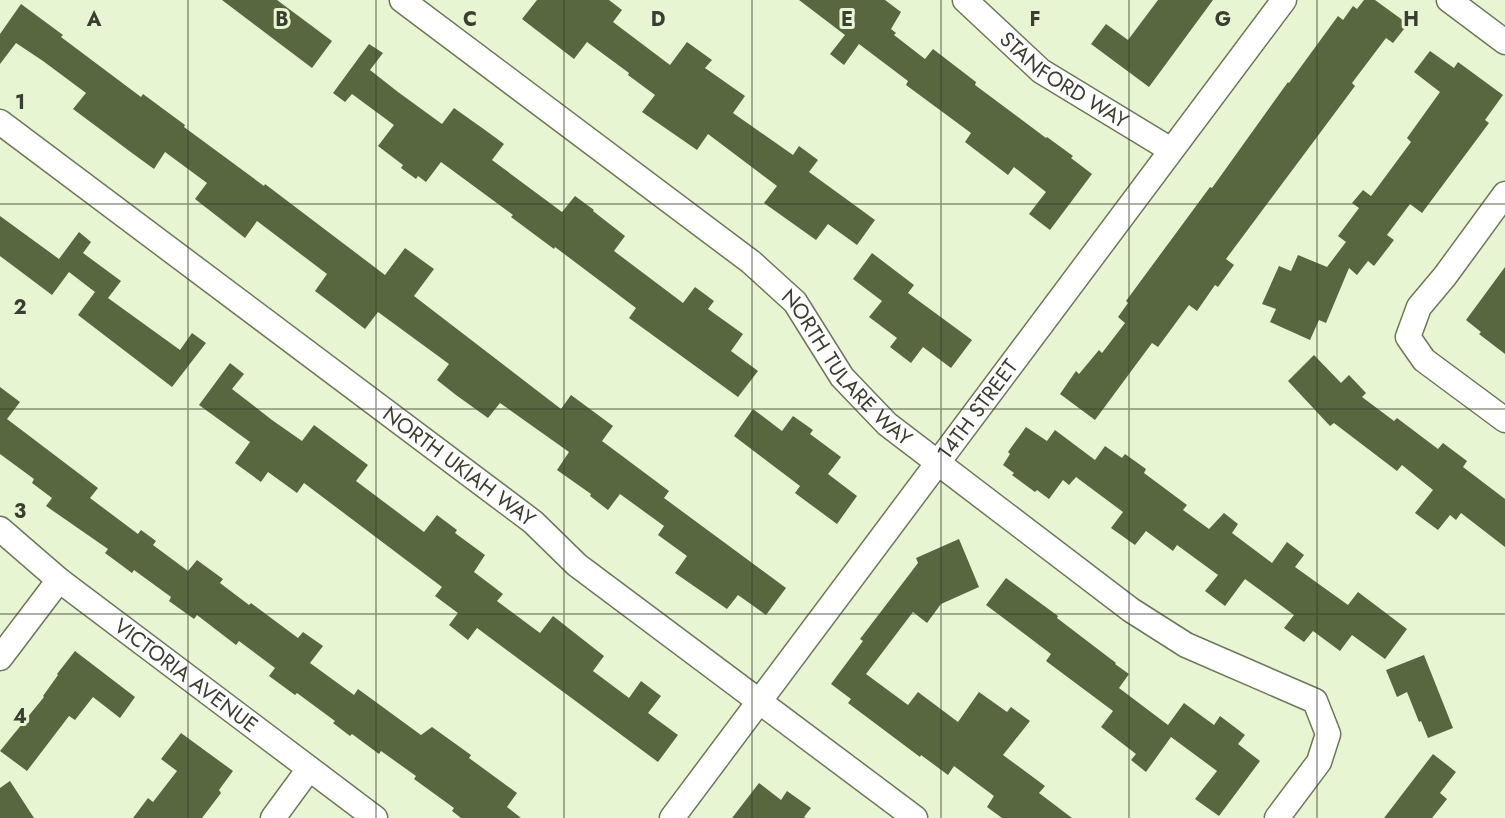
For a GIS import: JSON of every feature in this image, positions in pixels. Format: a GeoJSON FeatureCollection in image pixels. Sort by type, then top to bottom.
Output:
{"type":"FeatureCollection","features":[{"type":"Feature","properties":{"kind":"street","name":"NORTH TULARE WAY"},"geometry":{"type":"LineString","coordinates":[[402,0],[752,262],[795,302],[842,377],[886,424],[938,464],[1131,610],[1186,645],[1315,700],[1328,734],[1319,762],[1276,818]]}},
{"type":"Feature","properties":{"kind":"street","name":"STANFORD WAY"},"geometry":{"type":"LineString","coordinates":[[965,0],[1041,71],[1171,150]]}},
{"type":"Feature","properties":{"kind":"street","name":"14TH STREET"},"geometry":{"type":"LineString","coordinates":[[672,818],[1284,0]]}},
{"type":"Feature","properties":{"kind":"street"},"geometry":{"type":"LineString","coordinates":[[1449,0],[1505,42]]}},
{"type":"Feature","properties":{"kind":"street","name":"NORTH UKIAH WAY"},"geometry":{"type":"LineString","coordinates":[[0,122],[533,522],[577,565],[758,703],[915,818]]}},
{"type":"Feature","properties":{"kind":"street"},"geometry":{"type":"LineString","coordinates":[[1505,194],[1445,276],[1419,307],[1408,337],[1424,360],[1505,420]]}},
{"type":"Feature","properties":{"kind":"street","name":"VICTORIA AVENUE"},"geometry":{"type":"LineString","coordinates":[[0,530],[59,580],[375,818]]}},
{"type":"Feature","properties":{"kind":"street"},"geometry":{"type":"LineString","coordinates":[[0,658],[59,580]]}},
{"type":"Feature","properties":{"kind":"street"},"geometry":{"type":"LineString","coordinates":[[273,818],[309,769]]}},
{"type":"Feature","properties":{"kind":"building"},"geometry":{"type":"Polygon","coordinates":[[[222,0],[277,0],[332,41],[312,68],[222,0]]]}},
{"type":"Feature","properties":{"kind":"building"},"geometry":{"type":"Polygon","coordinates":[[[537,0],[609,0],[622,10],[613,22],[670,65],[687,42],[712,60],[705,68],[745,96],[733,113],[793,155],[799,146],[818,160],[809,172],[875,220],[857,245],[828,224],[816,240],[764,203],[777,186],[708,134],[697,150],[642,112],[655,95],[628,75],[629,73],[587,42],[574,59],[522,19],[537,0]]]}},
{"type":"Feature","properties":{"kind":"building"},"geometry":{"type":"Polygon","coordinates":[[[799,0],[885,0],[901,12],[891,29],[896,33],[894,35],[925,59],[933,49],[976,82],[975,85],[1073,156],[1071,158],[1092,174],[1050,230],[1029,214],[1046,192],[1014,167],[1008,175],[965,142],[971,133],[906,85],[908,81],[859,44],[844,65],[830,54],[845,35],[799,0]]]}},
{"type":"Feature","properties":{"kind":"building"},"geometry":{"type":"Polygon","coordinates":[[[1158,0],[1213,0],[1149,87],[1091,44],[1106,24],[1128,40],[1158,0]]]}},
{"type":"Feature","properties":{"kind":"building"},"geometry":{"type":"Polygon","coordinates":[[[1364,0],[1375,0],[1408,24],[1393,43],[1386,38],[1352,83],[1355,86],[1226,259],[1234,265],[1218,287],[1215,285],[1197,311],[1189,305],[1158,347],[1152,343],[1095,420],[1060,394],[1076,371],[1079,374],[1099,350],[1102,353],[1125,323],[1118,317],[1128,303],[1126,301],[1338,16],[1343,20],[1353,6],[1357,9],[1364,0]]]}},
{"type":"Feature","properties":{"kind":"building"},"geometry":{"type":"Polygon","coordinates":[[[21,4],[141,97],[143,94],[185,125],[184,127],[264,186],[265,184],[385,275],[405,248],[434,269],[414,296],[561,409],[571,395],[613,426],[602,441],[669,491],[664,498],[786,588],[766,615],[738,595],[727,609],[675,573],[687,556],[658,535],[664,526],[620,494],[608,510],[590,496],[591,494],[557,470],[569,452],[500,403],[488,418],[456,395],[437,380],[449,364],[378,312],[365,329],[315,291],[327,274],[257,221],[245,238],[195,199],[207,183],[165,152],[154,169],[73,109],[86,93],[43,61],[16,43],[0,64],[0,34],[21,4]]]}},
{"type":"Feature","properties":{"kind":"building"},"geometry":{"type":"Polygon","coordinates":[[[369,44],[383,53],[370,70],[398,92],[442,124],[454,108],[485,130],[504,144],[492,160],[562,212],[575,196],[594,210],[625,236],[614,251],[683,303],[695,287],[714,301],[708,309],[743,334],[731,351],[758,371],[738,397],[629,318],[636,308],[511,217],[513,215],[441,162],[426,182],[418,176],[416,179],[401,168],[403,165],[378,146],[394,125],[352,94],[345,102],[333,93],[369,44]]]}},
{"type":"Feature","properties":{"kind":"building"},"geometry":{"type":"Polygon","coordinates":[[[1430,51],[1454,68],[1458,62],[1503,95],[1485,120],[1489,123],[1422,213],[1410,204],[1387,235],[1394,240],[1374,266],[1368,261],[1357,275],[1349,268],[1326,323],[1319,320],[1310,340],[1270,322],[1276,309],[1262,304],[1279,266],[1291,271],[1298,255],[1327,267],[1346,242],[1338,236],[1359,208],[1352,203],[1363,190],[1371,196],[1411,142],[1407,138],[1440,92],[1414,72],[1430,51]]]}},
{"type":"Feature","properties":{"kind":"building"},"geometry":{"type":"Polygon","coordinates":[[[0,216],[59,259],[79,232],[91,242],[83,253],[121,281],[108,298],[180,350],[192,333],[206,343],[172,387],[78,315],[95,292],[69,272],[52,295],[0,256],[0,216]]]}},
{"type":"Feature","properties":{"kind":"building"},"geometry":{"type":"Polygon","coordinates":[[[872,253],[914,285],[908,293],[972,340],[951,368],[923,347],[911,363],[890,347],[897,338],[869,317],[882,301],[853,279],[872,253]]]}},
{"type":"Feature","properties":{"kind":"building"},"geometry":{"type":"Polygon","coordinates":[[[1505,267],[1505,354],[1479,334],[1481,332],[1466,320],[1505,267]]]}},
{"type":"Feature","properties":{"kind":"building"},"geometry":{"type":"Polygon","coordinates":[[[1314,355],[1341,383],[1349,375],[1366,393],[1362,397],[1394,421],[1397,418],[1438,449],[1443,443],[1467,461],[1463,467],[1505,499],[1505,547],[1461,513],[1456,520],[1450,515],[1438,530],[1415,513],[1433,490],[1402,465],[1397,471],[1334,423],[1330,426],[1288,381],[1314,355]]]}},
{"type":"Feature","properties":{"kind":"building"},"geometry":{"type":"Polygon","coordinates":[[[230,363],[244,374],[232,389],[302,441],[314,425],[368,465],[356,481],[424,532],[437,515],[457,530],[455,533],[485,555],[474,572],[503,594],[497,601],[540,633],[553,616],[604,656],[593,671],[629,698],[641,681],[661,696],[648,713],[678,735],[658,762],[477,628],[468,640],[449,625],[458,613],[435,596],[442,587],[304,483],[297,493],[268,472],[261,482],[235,463],[250,442],[199,405],[230,363]]]}},
{"type":"Feature","properties":{"kind":"building"},"geometry":{"type":"Polygon","coordinates":[[[0,387],[20,402],[7,419],[98,488],[90,498],[138,534],[141,530],[156,541],[153,545],[188,571],[197,560],[223,579],[220,583],[249,605],[251,603],[298,638],[303,632],[323,646],[310,663],[354,695],[358,689],[421,735],[432,727],[471,755],[469,758],[517,793],[507,807],[521,818],[461,818],[452,811],[454,808],[414,779],[416,776],[381,751],[379,754],[352,734],[350,736],[333,723],[335,721],[269,676],[275,668],[239,641],[236,645],[197,615],[194,619],[169,601],[171,597],[134,570],[132,573],[105,553],[108,549],[46,506],[52,498],[32,483],[34,479],[0,454],[0,387]]]}},
{"type":"Feature","properties":{"kind":"building"},"geometry":{"type":"Polygon","coordinates":[[[753,409],[782,431],[793,416],[813,430],[810,434],[841,457],[828,474],[857,496],[837,524],[795,493],[800,486],[734,436],[753,409]]]}},
{"type":"Feature","properties":{"kind":"building"},"geometry":{"type":"Polygon","coordinates":[[[1026,427],[1047,441],[1055,430],[1095,460],[1105,446],[1122,458],[1125,454],[1146,469],[1144,473],[1187,505],[1183,510],[1209,529],[1224,513],[1238,524],[1232,533],[1272,563],[1287,542],[1304,555],[1295,567],[1348,605],[1358,592],[1407,629],[1385,659],[1352,635],[1340,651],[1313,631],[1304,642],[1284,628],[1294,615],[1245,579],[1225,606],[1205,591],[1218,575],[1177,545],[1173,551],[1146,531],[1135,545],[1111,528],[1123,512],[1076,477],[1069,485],[1063,480],[1049,499],[1012,475],[1014,473],[1003,465],[1010,454],[1008,452],[1026,427]]]}},
{"type":"Feature","properties":{"kind":"building"},"geometry":{"type":"Polygon","coordinates":[[[959,539],[979,587],[941,604],[927,623],[913,612],[866,674],[908,705],[918,692],[958,722],[979,692],[1007,712],[1011,707],[1030,721],[1003,755],[1045,786],[1039,793],[1072,818],[1002,818],[987,807],[994,796],[954,766],[948,775],[921,755],[920,757],[848,703],[851,699],[831,684],[863,641],[860,639],[918,563],[916,558],[959,539]]]}},
{"type":"Feature","properties":{"kind":"building"},"geometry":{"type":"Polygon","coordinates":[[[1006,578],[1058,616],[1057,618],[1129,674],[1119,688],[1168,725],[1184,703],[1214,725],[1220,716],[1245,735],[1238,744],[1260,761],[1219,816],[1195,799],[1217,771],[1171,737],[1146,772],[1131,760],[1136,754],[1101,727],[1113,711],[1046,661],[1051,654],[986,605],[1006,578]]]}},
{"type":"Feature","properties":{"kind":"building"},"geometry":{"type":"Polygon","coordinates":[[[75,651],[135,697],[120,718],[93,697],[75,720],[69,716],[27,771],[0,751],[44,697],[57,674],[75,651]]]}},
{"type":"Feature","properties":{"kind":"building"},"geometry":{"type":"Polygon","coordinates":[[[1424,655],[1453,728],[1428,738],[1407,692],[1397,697],[1386,670],[1424,655]]]}},
{"type":"Feature","properties":{"kind":"building"},"geometry":{"type":"Polygon","coordinates":[[[181,733],[233,771],[219,790],[221,793],[202,818],[133,818],[148,798],[153,802],[177,771],[161,759],[181,733]]]}},
{"type":"Feature","properties":{"kind":"building"},"geometry":{"type":"Polygon","coordinates":[[[1433,754],[1456,772],[1440,793],[1447,799],[1432,818],[1384,818],[1433,754]]]}},
{"type":"Feature","properties":{"kind":"building"},"geometry":{"type":"Polygon","coordinates":[[[10,781],[34,818],[0,818],[0,788],[10,781]]]}},
{"type":"Feature","properties":{"kind":"building"},"geometry":{"type":"Polygon","coordinates":[[[759,783],[781,800],[787,791],[811,808],[804,817],[806,818],[732,818],[759,783]]]}}]}
